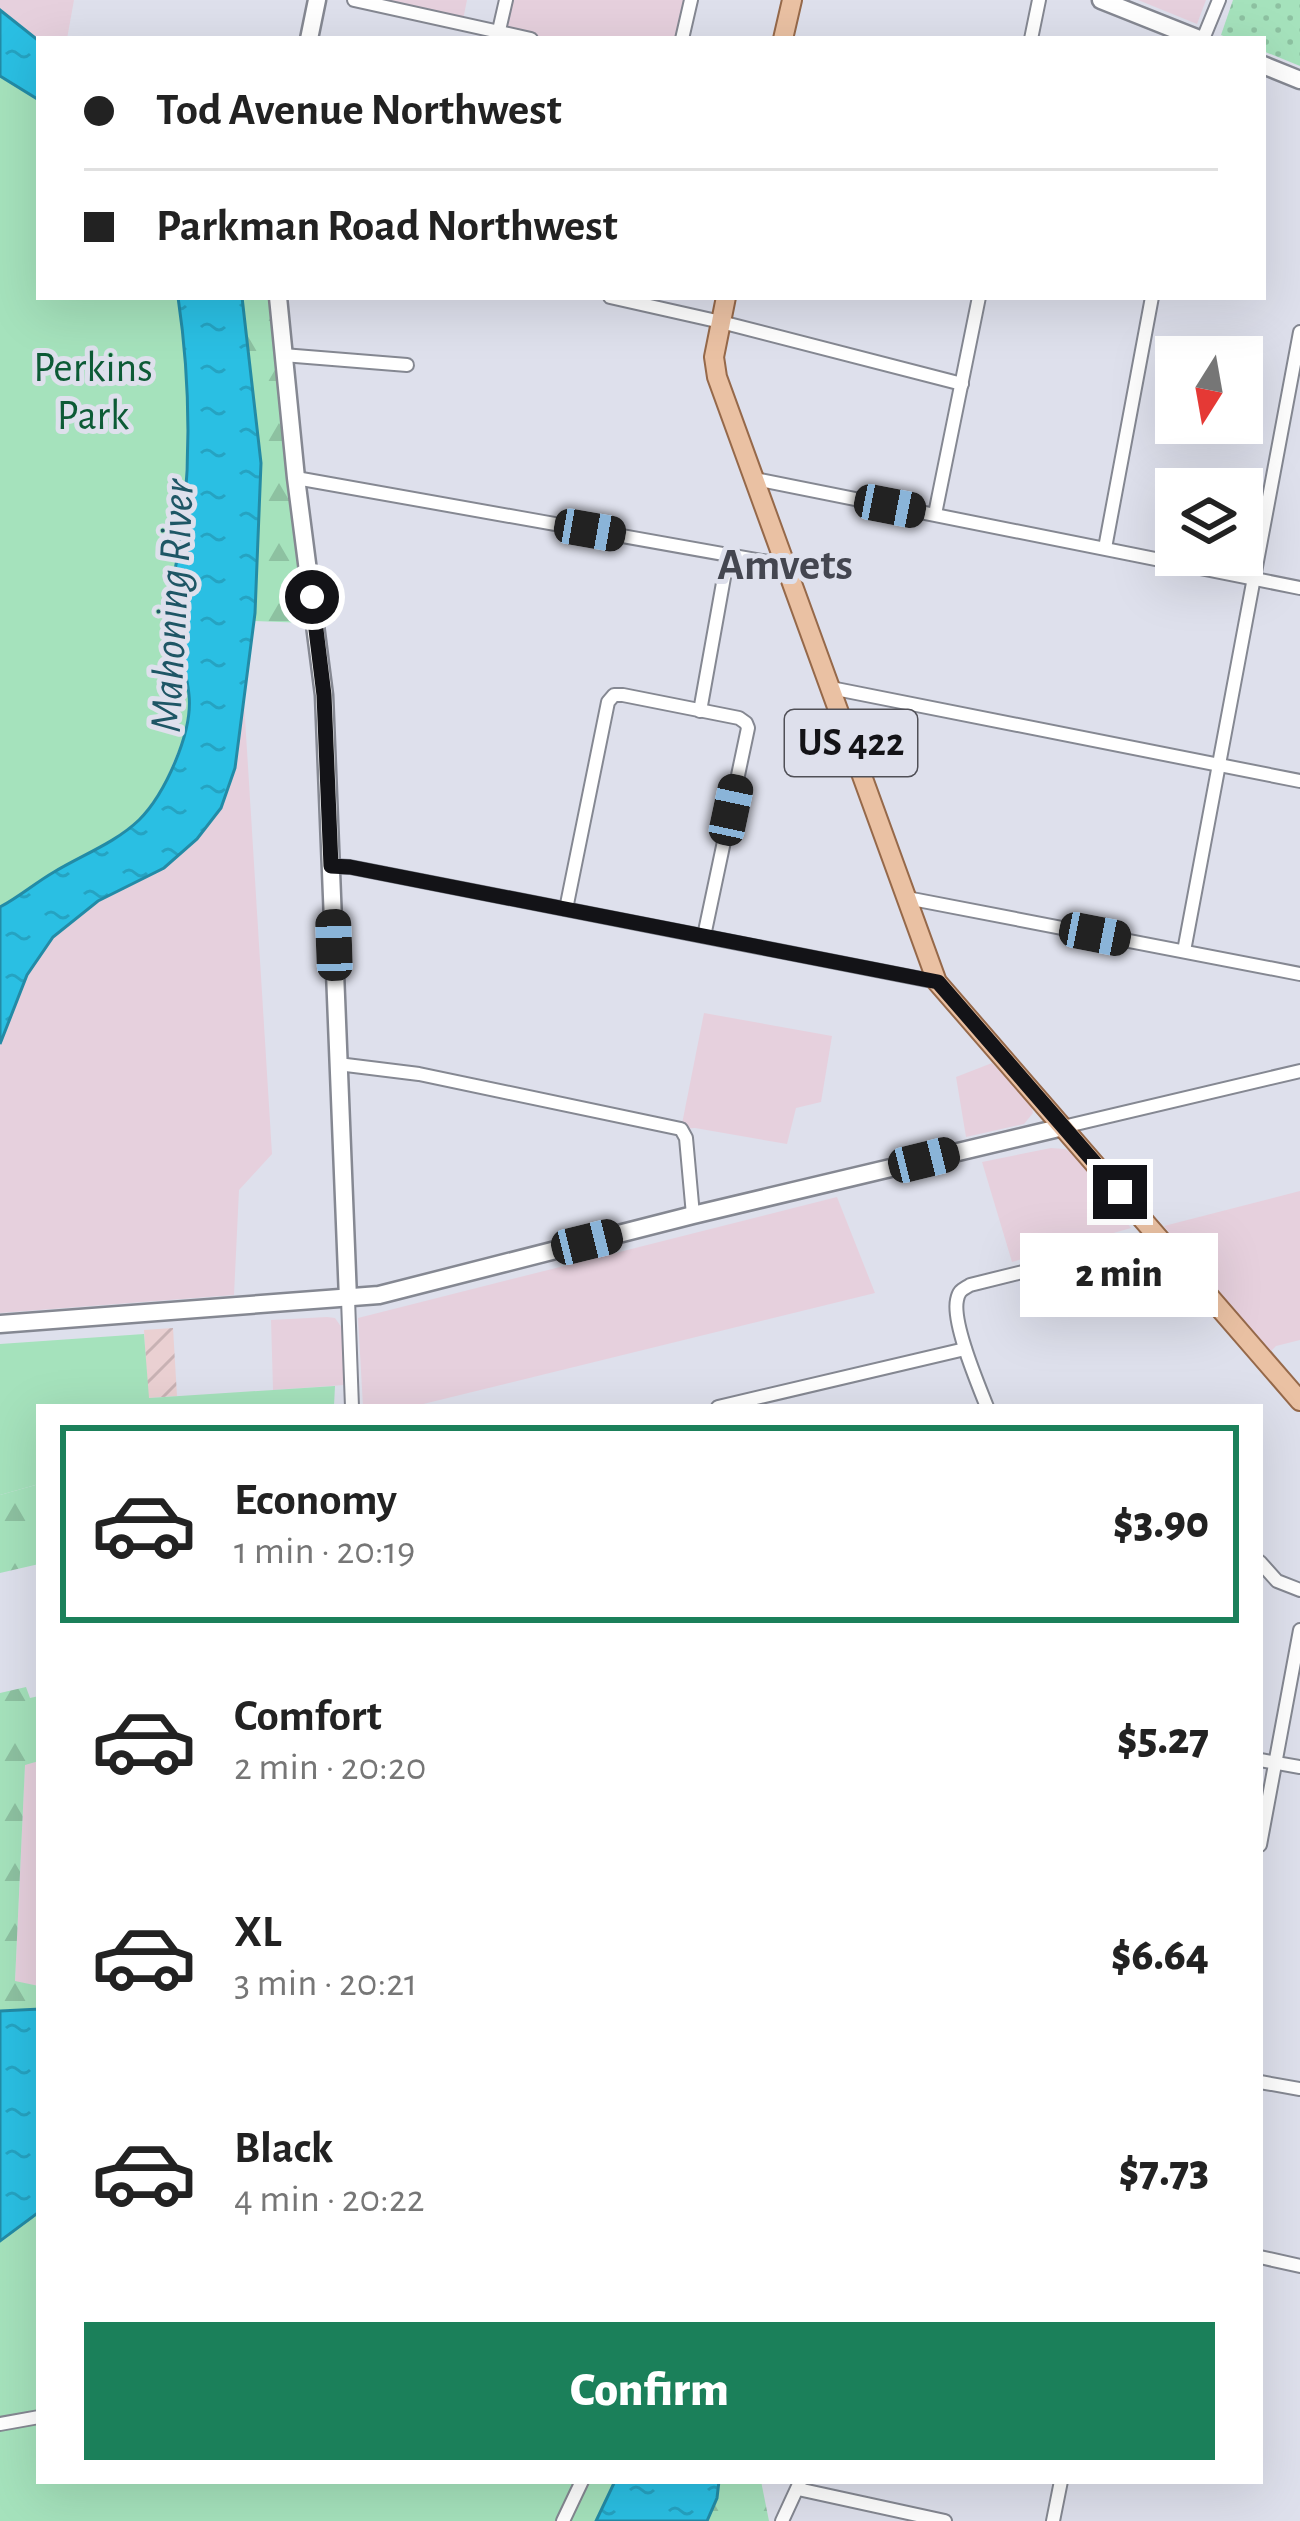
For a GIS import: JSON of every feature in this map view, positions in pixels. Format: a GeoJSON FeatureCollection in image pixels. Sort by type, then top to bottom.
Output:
{"type":"FeatureCollection","features":[{"type":"Feature","properties":{"kind":"main road"},"geometry":{"type":"LineString","coordinates":[[310,36],[317,0]]}},
{"type":"Feature","properties":{"kind":"main road"},"geometry":{"type":"LineString","coordinates":[[784,36],[792,0]]}},
{"type":"Feature","properties":{"kind":"main road"},"geometry":{"type":"LineString","coordinates":[[1101,0],[1193,36]]}},
{"type":"Feature","properties":{"kind":"main road"},"geometry":{"type":"LineString","coordinates":[[1266,66],[1300,80]]}},
{"type":"Feature","properties":{"kind":"main road"},"geometry":{"type":"LineString","coordinates":[[278,300],[324,695],[348,1299]]}},
{"type":"Feature","properties":{"kind":"main road","name":"US 422"},"geometry":{"type":"LineString","coordinates":[[726,300],[715,357],[717,377],[938,982],[1300,1401]]}},
{"type":"Feature","properties":{"kind":"main road"},"geometry":{"type":"LineString","coordinates":[[0,1324],[348,1299],[398,1291],[1063,1127]]}},
{"type":"Feature","properties":{"kind":"street"},"geometry":{"type":"LineString","coordinates":[[354,0],[498,35],[506,0]]}},
{"type":"Feature","properties":{"kind":"street"},"geometry":{"type":"LineString","coordinates":[[683,36],[691,0]]}},
{"type":"Feature","properties":{"kind":"street"},"geometry":{"type":"LineString","coordinates":[[1032,36],[1039,0]]}},
{"type":"Feature","properties":{"kind":"street"},"geometry":{"type":"LineString","coordinates":[[1202,36],[1219,0]]}},
{"type":"Feature","properties":{"kind":"street"},"geometry":{"type":"LineString","coordinates":[[623,300],[962,384]]}},
{"type":"Feature","properties":{"kind":"street"},"geometry":{"type":"LineString","coordinates":[[935,514],[978,300]]}},
{"type":"Feature","properties":{"kind":"street"},"geometry":{"type":"LineString","coordinates":[[1105,548],[1151,300]]}},
{"type":"Feature","properties":{"kind":"street"},"geometry":{"type":"LineString","coordinates":[[1184,951],[1300,332]]}},
{"type":"Feature","properties":{"kind":"street"},"geometry":{"type":"LineString","coordinates":[[283,355],[406,365]]}},
{"type":"Feature","properties":{"kind":"street"},"geometry":{"type":"LineString","coordinates":[[296,478],[785,565]]}},
{"type":"Feature","properties":{"kind":"street"},"geometry":{"type":"LineString","coordinates":[[755,479],[1300,589]]}},
{"type":"Feature","properties":{"kind":"street"},"geometry":{"type":"LineString","coordinates":[[700,711],[728,555]]}},
{"type":"Feature","properties":{"kind":"street"},"geometry":{"type":"LineString","coordinates":[[831,688],[1300,781]]}},
{"type":"Feature","properties":{"kind":"street"},"geometry":{"type":"LineString","coordinates":[[566,909],[610,698],[623,695],[739,718],[748,728],[704,936]]}},
{"type":"Feature","properties":{"kind":"street"},"geometry":{"type":"LineString","coordinates":[[331,866],[938,982]]}},
{"type":"Feature","properties":{"kind":"street"},"geometry":{"type":"LineString","coordinates":[[907,898],[1300,974]]}},
{"type":"Feature","properties":{"kind":"street"},"geometry":{"type":"LineString","coordinates":[[338,1064],[419,1074],[681,1129],[686,1138],[693,1215]]}},
{"type":"Feature","properties":{"kind":"street"},"geometry":{"type":"LineString","coordinates":[[1063,1127],[1300,1071]]}},
{"type":"Feature","properties":{"kind":"street"},"geometry":{"type":"LineString","coordinates":[[986,1404],[965,1349],[956,1304],[959,1294],[970,1285],[1160,1238]]}},
{"type":"Feature","properties":{"kind":"street"},"geometry":{"type":"LineString","coordinates":[[348,1299],[352,1404]]}},
{"type":"Feature","properties":{"kind":"street"},"geometry":{"type":"LineString","coordinates":[[754,1403],[965,1349]]}},
{"type":"Feature","properties":{"kind":"street"},"geometry":{"type":"LineString","coordinates":[[1263,1565],[1277,1581],[1300,1590]]}},
{"type":"Feature","properties":{"kind":"street"},"geometry":{"type":"LineString","coordinates":[[1263,1809],[1267,1761],[1300,1630]]}},
{"type":"Feature","properties":{"kind":"street"},"geometry":{"type":"LineString","coordinates":[[1267,1761],[1300,1767]]}},
{"type":"Feature","properties":{"kind":"street"},"geometry":{"type":"LineString","coordinates":[[1263,2083],[1300,2090]]}},
{"type":"Feature","properties":{"kind":"street"},"geometry":{"type":"LineString","coordinates":[[1263,2259],[1300,2266]]}},
{"type":"Feature","properties":{"kind":"street"},"geometry":{"type":"LineString","coordinates":[[0,2424],[36,2418]]}},
{"type":"Feature","properties":{"kind":"street"},"geometry":{"type":"LineString","coordinates":[[562,2521],[580,2484]]}},
{"type":"Feature","properties":{"kind":"street"},"geometry":{"type":"LineString","coordinates":[[1053,2521],[1060,2484]]}},
{"type":"Feature","properties":{"kind":"street"},"geometry":{"type":"LineString","coordinates":[[782,2521],[799,2485],[945,2521]]}},
{"type":"Feature","properties":{"kind":"shaded area"},"geometry":{"type":"Polygon","coordinates":[[[0,0],[74,0],[68,36],[36,39],[0,10],[0,0]]]}},
{"type":"Feature","properties":{"kind":"shaded area"},"geometry":{"type":"Polygon","coordinates":[[[373,0],[467,0],[463,20],[373,0]]]}},
{"type":"Feature","properties":{"kind":"shaded area"},"geometry":{"type":"Polygon","coordinates":[[[512,0],[685,0],[677,36],[536,36],[509,30],[512,0]]]}},
{"type":"Feature","properties":{"kind":"shaded area"},"geometry":{"type":"Polygon","coordinates":[[[1138,0],[1206,0],[1197,24],[1138,0]]]}},
{"type":"Feature","properties":{"kind":"shaded area"},"geometry":{"type":"Polygon","coordinates":[[[244,702],[272,1154],[239,1190],[234,1295],[0,1313],[0,1044],[27,975],[53,937],[98,901],[164,868],[235,768],[244,702]]]}},
{"type":"Feature","properties":{"kind":"shaded area"},"geometry":{"type":"Polygon","coordinates":[[[704,1013],[832,1036],[821,1102],[796,1108],[787,1144],[681,1129],[704,1013]]]}},
{"type":"Feature","properties":{"kind":"shaded area"},"geometry":{"type":"Polygon","coordinates":[[[992,1063],[1031,1104],[1033,1113],[1024,1124],[966,1137],[956,1077],[992,1063]]]}},
{"type":"Feature","properties":{"kind":"shaded area"},"geometry":{"type":"Polygon","coordinates":[[[1051,1148],[1075,1155],[1131,1228],[1012,1262],[982,1162],[1051,1148]]]}},
{"type":"Feature","properties":{"kind":"shaded area"},"geometry":{"type":"Polygon","coordinates":[[[1300,1191],[1300,1340],[1276,1346],[1269,1353],[1164,1226],[1300,1191]]]}},
{"type":"Feature","properties":{"kind":"shaded area"},"geometry":{"type":"Polygon","coordinates":[[[837,1197],[875,1293],[423,1404],[363,1404],[358,1318],[837,1197]]]}},
{"type":"Feature","properties":{"kind":"shaded area"},"geometry":{"type":"Polygon","coordinates":[[[335,1318],[342,1328],[344,1385],[273,1390],[271,1320],[335,1318]]]}},
{"type":"Feature","properties":{"kind":"shaded area"},"geometry":{"type":"Polygon","coordinates":[[[173,1328],[177,1396],[148,1398],[144,1330],[173,1328]]]}},
{"type":"Feature","properties":{"kind":"shaded area"},"geometry":{"type":"Polygon","coordinates":[[[36,1762],[36,1986],[15,1982],[25,1764],[36,1762]]]}},
{"type":"Feature","properties":{"kind":"green space"},"geometry":{"type":"Polygon","coordinates":[[[1233,0],[1300,0],[1300,66],[1266,52],[1266,36],[1221,35],[1233,0]]]}},
{"type":"Feature","properties":{"kind":"green space","name":"Perkins Park"},"geometry":{"type":"Polygon","coordinates":[[[0,76],[36,98],[36,300],[178,300],[187,355],[187,427],[184,524],[172,597],[190,698],[184,737],[162,789],[139,820],[0,907],[0,76]]]}},
{"type":"Feature","properties":{"kind":"green space"},"geometry":{"type":"Polygon","coordinates":[[[242,300],[271,300],[306,623],[254,621],[261,463],[242,300]]]}},
{"type":"Feature","properties":{"kind":"green space"},"geometry":{"type":"Polygon","coordinates":[[[144,1334],[149,1398],[335,1386],[334,1404],[36,1404],[36,1485],[0,1495],[0,1344],[144,1334]]]}},
{"type":"Feature","properties":{"kind":"green space"},"geometry":{"type":"Polygon","coordinates":[[[36,1485],[36,1565],[0,1573],[0,1495],[36,1485]]]}},
{"type":"Feature","properties":{"kind":"green space"},"geometry":{"type":"Polygon","coordinates":[[[26,1687],[30,1698],[36,1697],[36,1762],[25,1765],[15,1981],[36,1985],[36,2009],[0,2011],[0,1693],[26,1687]]]}},
{"type":"Feature","properties":{"kind":"green space"},"geometry":{"type":"Polygon","coordinates":[[[36,2214],[36,2484],[614,2484],[596,2521],[0,2521],[0,2241],[36,2214]]]}},
{"type":"Feature","properties":{"kind":"green space"},"geometry":{"type":"Polygon","coordinates":[[[719,2484],[762,2484],[769,2521],[707,2521],[719,2484]]]}},
{"type":"Feature","properties":{"kind":"water"},"geometry":{"type":"Polygon","coordinates":[[[0,10],[36,39],[36,98],[0,76],[0,10]]]}},
{"type":"Feature","properties":{"kind":"water","name":"Mahoning River"},"geometry":{"type":"Polygon","coordinates":[[[178,300],[242,300],[261,463],[255,613],[235,768],[221,808],[197,839],[164,868],[98,901],[53,937],[27,975],[0,1044],[0,907],[139,820],[167,779],[182,744],[189,695],[172,597],[186,496],[187,382],[178,300]]]}},
{"type":"Feature","properties":{"kind":"water"},"geometry":{"type":"Polygon","coordinates":[[[36,2009],[36,2214],[0,2241],[0,2011],[36,2009]]]}},
{"type":"Feature","properties":{"kind":"water"},"geometry":{"type":"Polygon","coordinates":[[[614,2484],[719,2484],[707,2521],[596,2521],[614,2484]]]}},
{"type":"Feature","properties":{"kind":"district","name":"Amvets"},"geometry":{"type":"Point","coordinates":[785,565]}},
{"type":"Feature","properties":{"kind":"route"},"geometry":{"type":"LineString","coordinates":[[312,597],[324,695],[331,866],[938,982],[1120,1192]]}}]}
